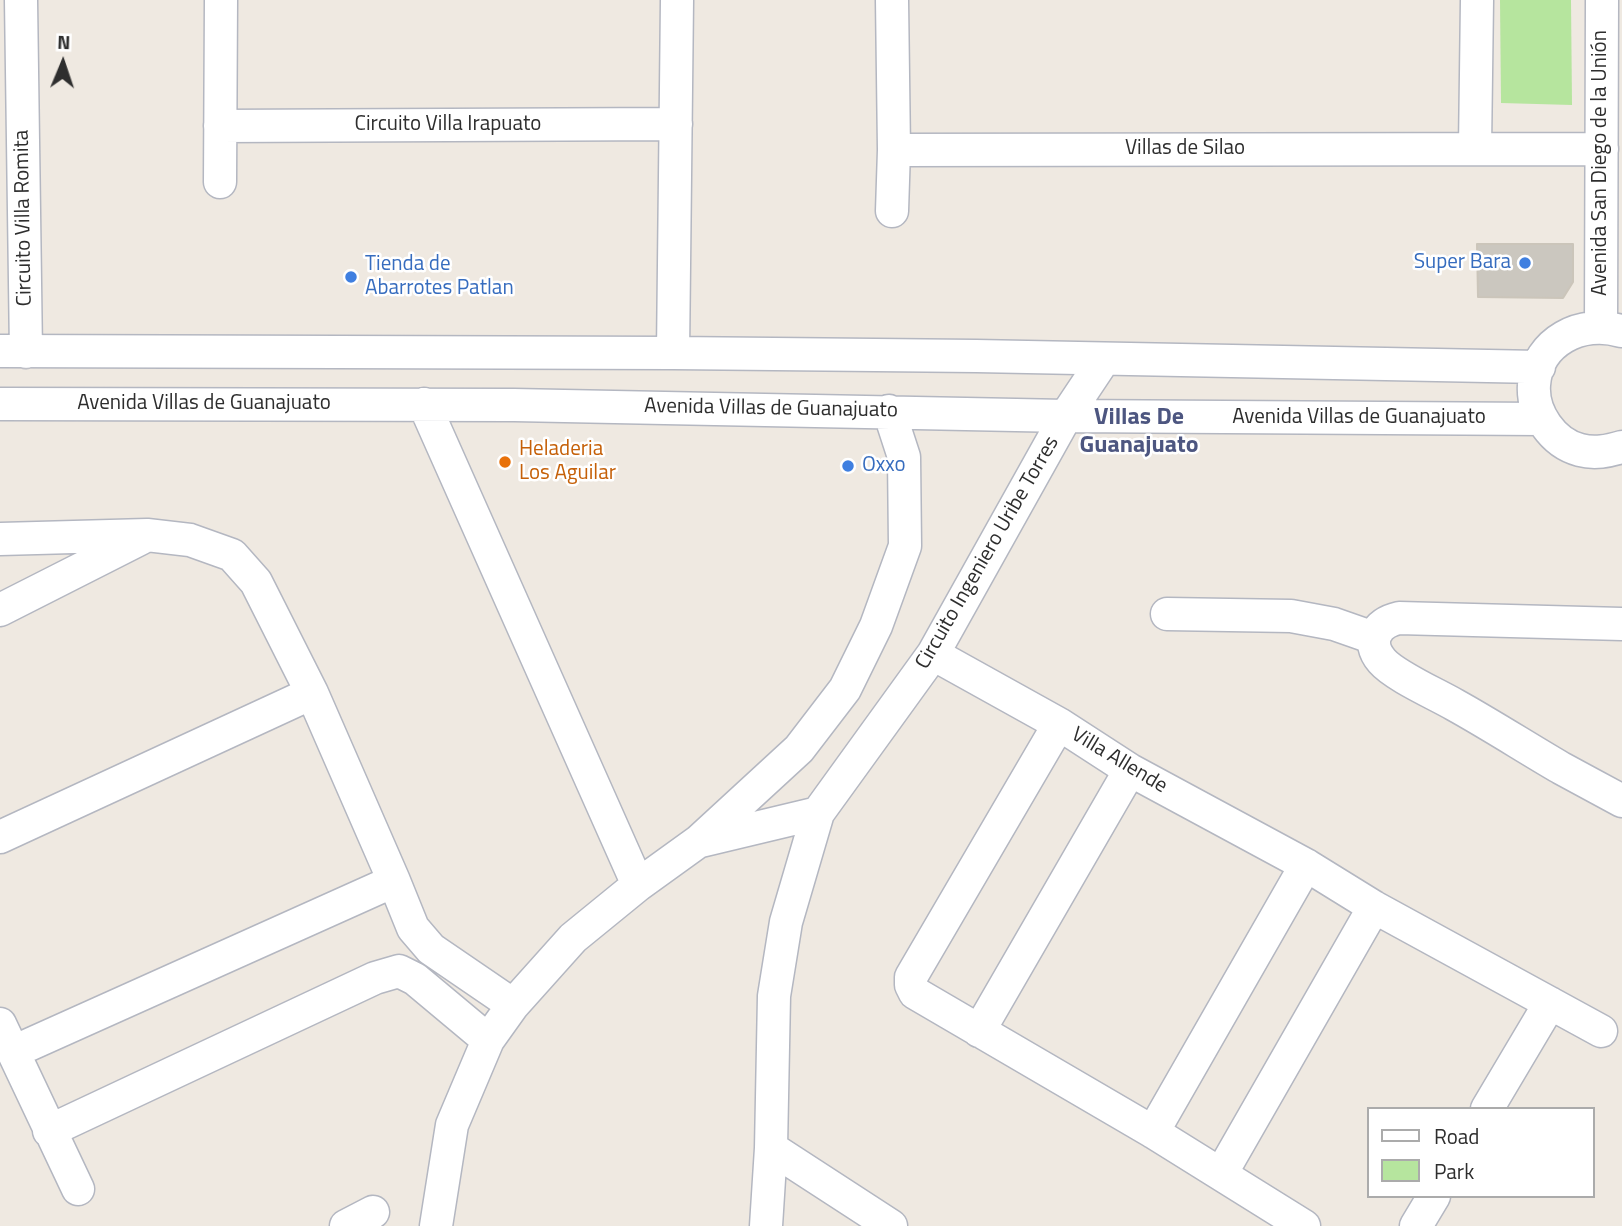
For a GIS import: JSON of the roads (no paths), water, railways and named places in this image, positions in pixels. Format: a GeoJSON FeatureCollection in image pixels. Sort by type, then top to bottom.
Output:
{"type":"FeatureCollection","features":[{"type":"Feature","properties":{"kind":"street","name":"Circuito Villa Romita"},"geometry":{"type":"LineString","coordinates":[[13,351],[21,0]]}},
{"type":"Feature","properties":{"kind":"street"},"geometry":{"type":"LineString","coordinates":[[220,182],[221,0]]}},
{"type":"Feature","properties":{"kind":"street"},"geometry":{"type":"LineString","coordinates":[[673,353],[677,0]]}},
{"type":"Feature","properties":{"kind":"street"},"geometry":{"type":"LineString","coordinates":[[892,0],[892,211]]}},
{"type":"Feature","properties":{"kind":"street"},"geometry":{"type":"LineString","coordinates":[[1475,148],[1477,0]]}},
{"type":"Feature","properties":{"kind":"street","name":"Avenida San Diego de la Unión"},"geometry":{"type":"LineString","coordinates":[[1602,0],[1602,149],[1611,329]]}},
{"type":"Feature","properties":{"kind":"street","name":"Circuito Villa Irapuato"},"geometry":{"type":"LineString","coordinates":[[220,126],[676,124]]}},
{"type":"Feature","properties":{"kind":"street","name":"Villas de Silao"},"geometry":{"type":"LineString","coordinates":[[894,150],[1602,149]]}},
{"type":"Feature","properties":{"kind":"street"},"geometry":{"type":"LineString","coordinates":[[1611,329],[1581,329],[1563,337],[1548,350],[1538,367],[1534,384],[1535,402],[1542,419],[1557,438],[1579,450],[1603,452],[1622,447]]}},
{"type":"Feature","properties":{"kind":"street"},"geometry":{"type":"LineString","coordinates":[[13,351],[518,351],[1538,367]]}},
{"type":"Feature","properties":{"kind":"street"},"geometry":{"type":"LineString","coordinates":[[514,405],[518,351]]}},
{"type":"Feature","properties":{"kind":"street","name":"Circuito Ingeniero Uribe Torres"},"geometry":{"type":"LineString","coordinates":[[766,1226],[775,996],[786,922],[818,813],[933,654],[1066,416],[1104,359]]}},
{"type":"Feature","properties":{"kind":"street","name":"Avenida Villas de Guanajuato"},"geometry":{"type":"LineString","coordinates":[[0,404],[424,404],[1066,416],[1542,419]]}},
{"type":"Feature","properties":{"kind":"street"},"geometry":{"type":"LineString","coordinates":[[424,404],[638,885]]}},
{"type":"Feature","properties":{"kind":"street"},"geometry":{"type":"LineString","coordinates":[[436,1226],[452,1125],[488,1040],[513,1005],[573,938],[638,885],[699,841],[799,749],[845,689],[876,625],[905,546],[904,457],[889,411]]}},
{"type":"Feature","properties":{"kind":"street"},"geometry":{"type":"LineString","coordinates":[[0,538],[147,535],[190,540],[232,555],[256,582],[312,692],[413,928],[431,949],[513,1005]]}},
{"type":"Feature","properties":{"kind":"street"},"geometry":{"type":"LineString","coordinates":[[0,610],[147,535]]}},
{"type":"Feature","properties":{"kind":"street"},"geometry":{"type":"LineString","coordinates":[[1167,614],[1291,617],[1334,624],[1374,638]]}},
{"type":"Feature","properties":{"kind":"street"},"geometry":{"type":"LineString","coordinates":[[1622,624],[1399,618],[1382,625],[1374,638],[1377,655],[1390,669],[1622,801]]}},
{"type":"Feature","properties":{"kind":"street","name":"Villa Allende"},"geometry":{"type":"LineString","coordinates":[[933,654],[1059,724],[1130,770],[1601,1031]]}},
{"type":"Feature","properties":{"kind":"street"},"geometry":{"type":"LineString","coordinates":[[0,837],[312,692]]}},
{"type":"Feature","properties":{"kind":"street"},"geometry":{"type":"LineString","coordinates":[[1059,724],[911,977],[911,985],[915,993],[1153,1132],[1304,1226]]}},
{"type":"Feature","properties":{"kind":"street"},"geometry":{"type":"LineString","coordinates":[[979,1031],[1130,770]]}},
{"type":"Feature","properties":{"kind":"street"},"geometry":{"type":"LineString","coordinates":[[699,841],[818,813]]}},
{"type":"Feature","properties":{"kind":"street"},"geometry":{"type":"LineString","coordinates":[[1153,1132],[1306,866]]}},
{"type":"Feature","properties":{"kind":"street"},"geometry":{"type":"LineString","coordinates":[[78,1189],[6,1038],[394,881]]}},
{"type":"Feature","properties":{"kind":"street"},"geometry":{"type":"LineString","coordinates":[[1221,1174],[1374,906]]}},
{"type":"Feature","properties":{"kind":"street"},"geometry":{"type":"LineString","coordinates":[[49,1131],[375,978],[399,971],[415,979],[488,1040]]}},
{"type":"Feature","properties":{"kind":"street"},"geometry":{"type":"LineString","coordinates":[[1488,1107],[1550,1003]]}},
{"type":"Feature","properties":{"kind":"street"},"geometry":{"type":"LineString","coordinates":[[771,1148],[891,1226]]}},
{"type":"Feature","properties":{"kind":"street"},"geometry":{"type":"LineString","coordinates":[[1416,1226],[1433,1198]]}},
{"type":"Feature","properties":{"kind":"place","name":"Super Bara"},"geometry":{"type":"Point","coordinates":[1525,263]}},
{"type":"Feature","properties":{"kind":"place","name":"Tienda de Abarrotes Patlan"},"geometry":{"type":"Point","coordinates":[351,277]}},
{"type":"Feature","properties":{"kind":"place","name":"Heladeria Los Aguilar"},"geometry":{"type":"Point","coordinates":[505,462]}},
{"type":"Feature","properties":{"kind":"place","name":"Oxxo"},"geometry":{"type":"Point","coordinates":[848,466]}},
{"type":"Feature","properties":{"kind":"district","name":"Villas De Guanajuato"},"geometry":{"type":"Point","coordinates":[1139,432]}}]}
